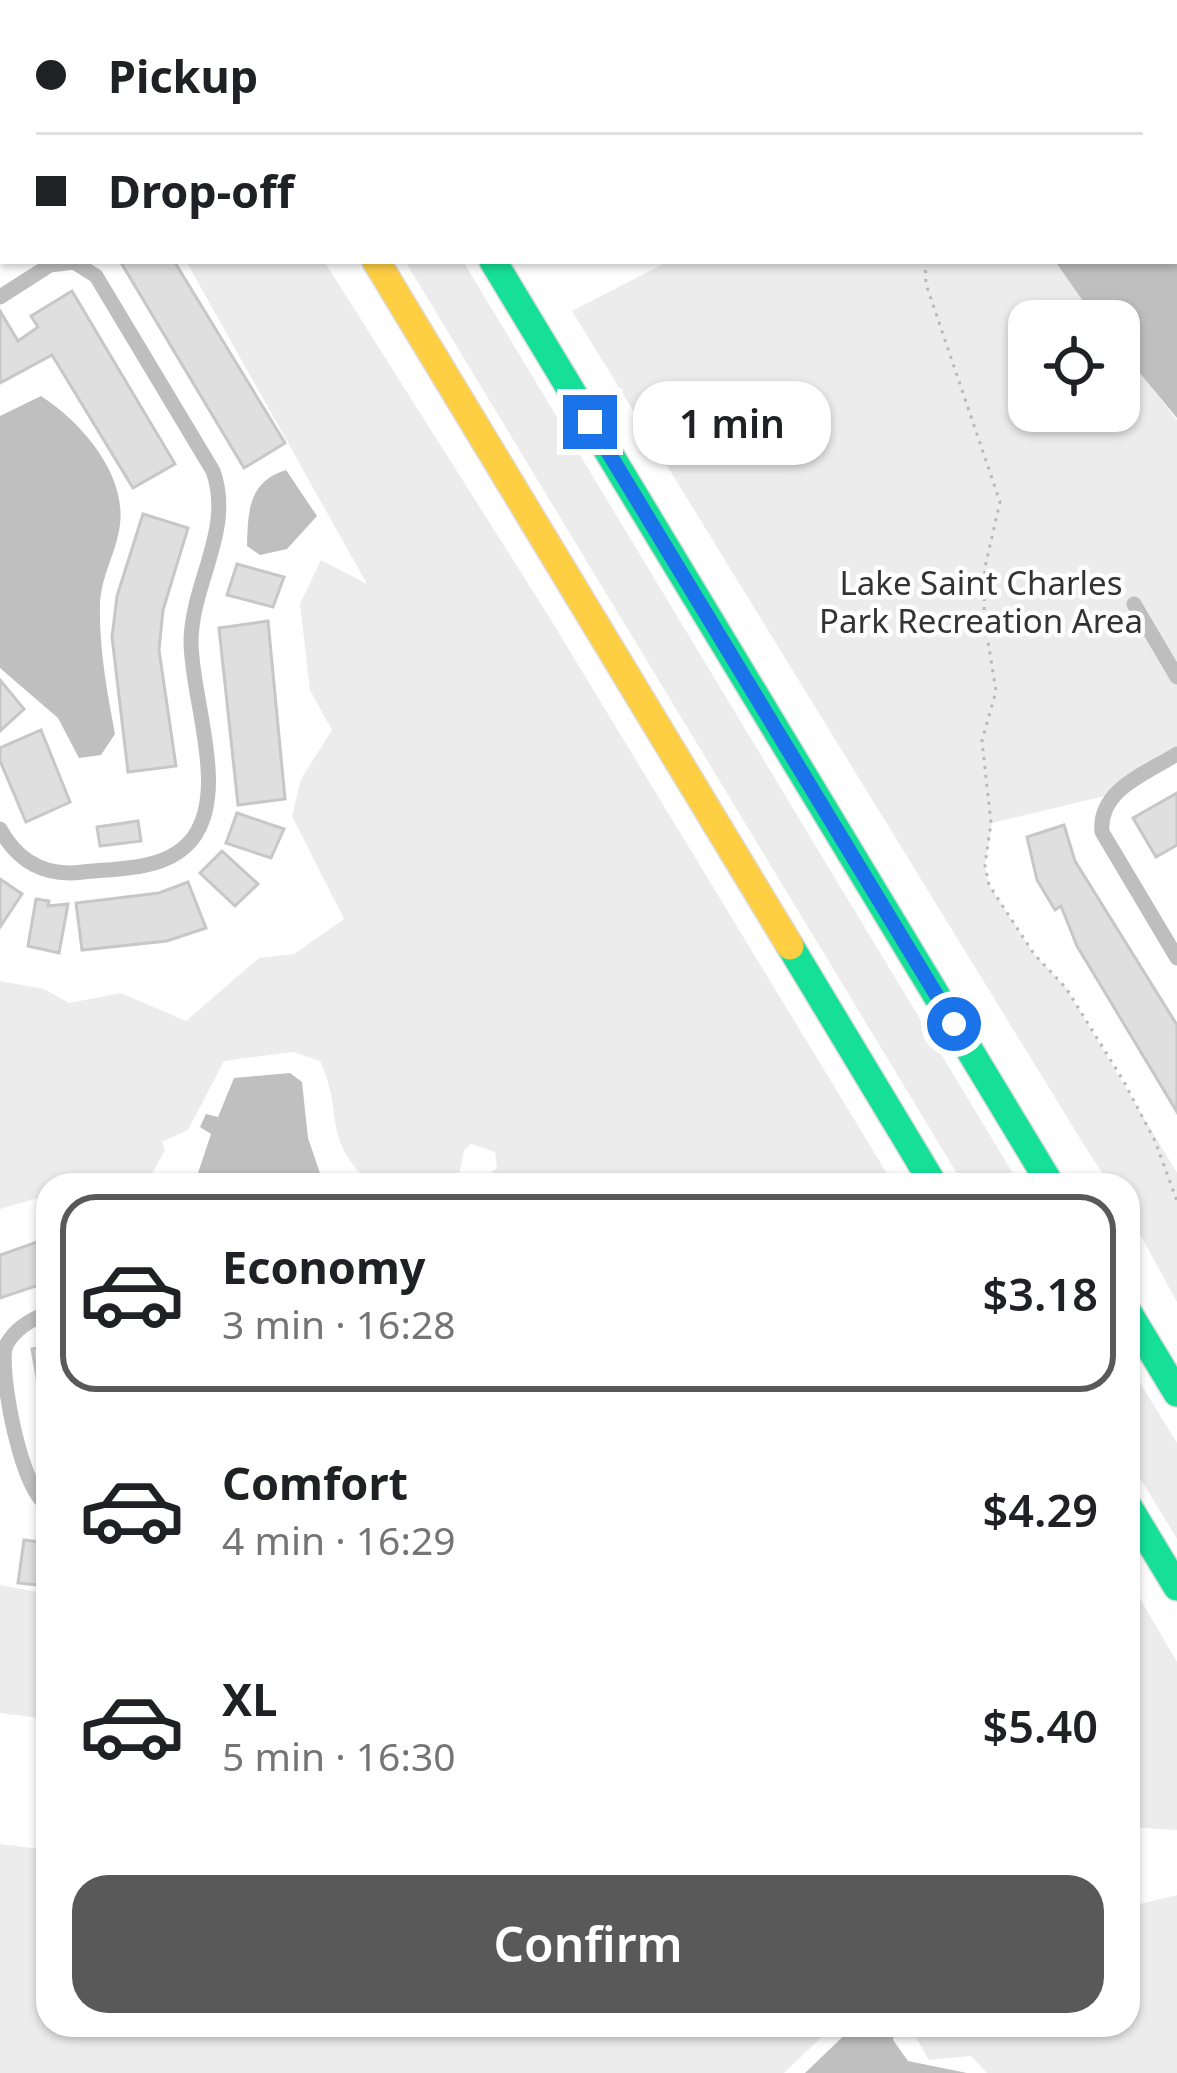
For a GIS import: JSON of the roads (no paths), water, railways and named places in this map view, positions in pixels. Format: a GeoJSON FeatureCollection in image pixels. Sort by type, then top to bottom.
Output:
{"type":"FeatureCollection","features":[{"type":"Feature","properties":{"kind":"highway"},"geometry":{"type":"LineString","coordinates":[[378,264],[927,1173]]}},
{"type":"Feature","properties":{"kind":"highway"},"geometry":{"type":"LineString","coordinates":[[495,264],[1044,1173]]}},
{"type":"Feature","properties":{"kind":"highway"},"geometry":{"type":"LineString","coordinates":[[1140,1332],[1177,1394]]}},
{"type":"Feature","properties":{"kind":"highway"},"geometry":{"type":"LineString","coordinates":[[1140,1526],[1177,1587]]}},
{"type":"Feature","properties":{"kind":"street"},"geometry":{"type":"LineString","coordinates":[[0,297],[58,264]]}},
{"type":"Feature","properties":{"kind":"street"},"geometry":{"type":"LineString","coordinates":[[0,830],[32,866],[68,874],[159,863],[196,834],[210,792],[191,640],[222,495],[213,471],[96,276],[77,264]]}},
{"type":"Feature","properties":{"kind":"street"},"geometry":{"type":"LineString","coordinates":[[1134,604],[1177,677]]}},
{"type":"Feature","properties":{"kind":"street"},"geometry":{"type":"LineString","coordinates":[[1177,754],[1113,794],[1100,812],[1102,832],[1177,958]]}},
{"type":"Feature","properties":{"kind":"street"},"geometry":{"type":"LineString","coordinates":[[36,1320],[19,1329],[5,1348],[2,1367],[8,1446],[36,1493]]}},
{"type":"Feature","properties":{"kind":"park label","name":"Lake Saint Charles Park Recreation Area"},"geometry":{"type":"Point","coordinates":[981,601]}}]}
